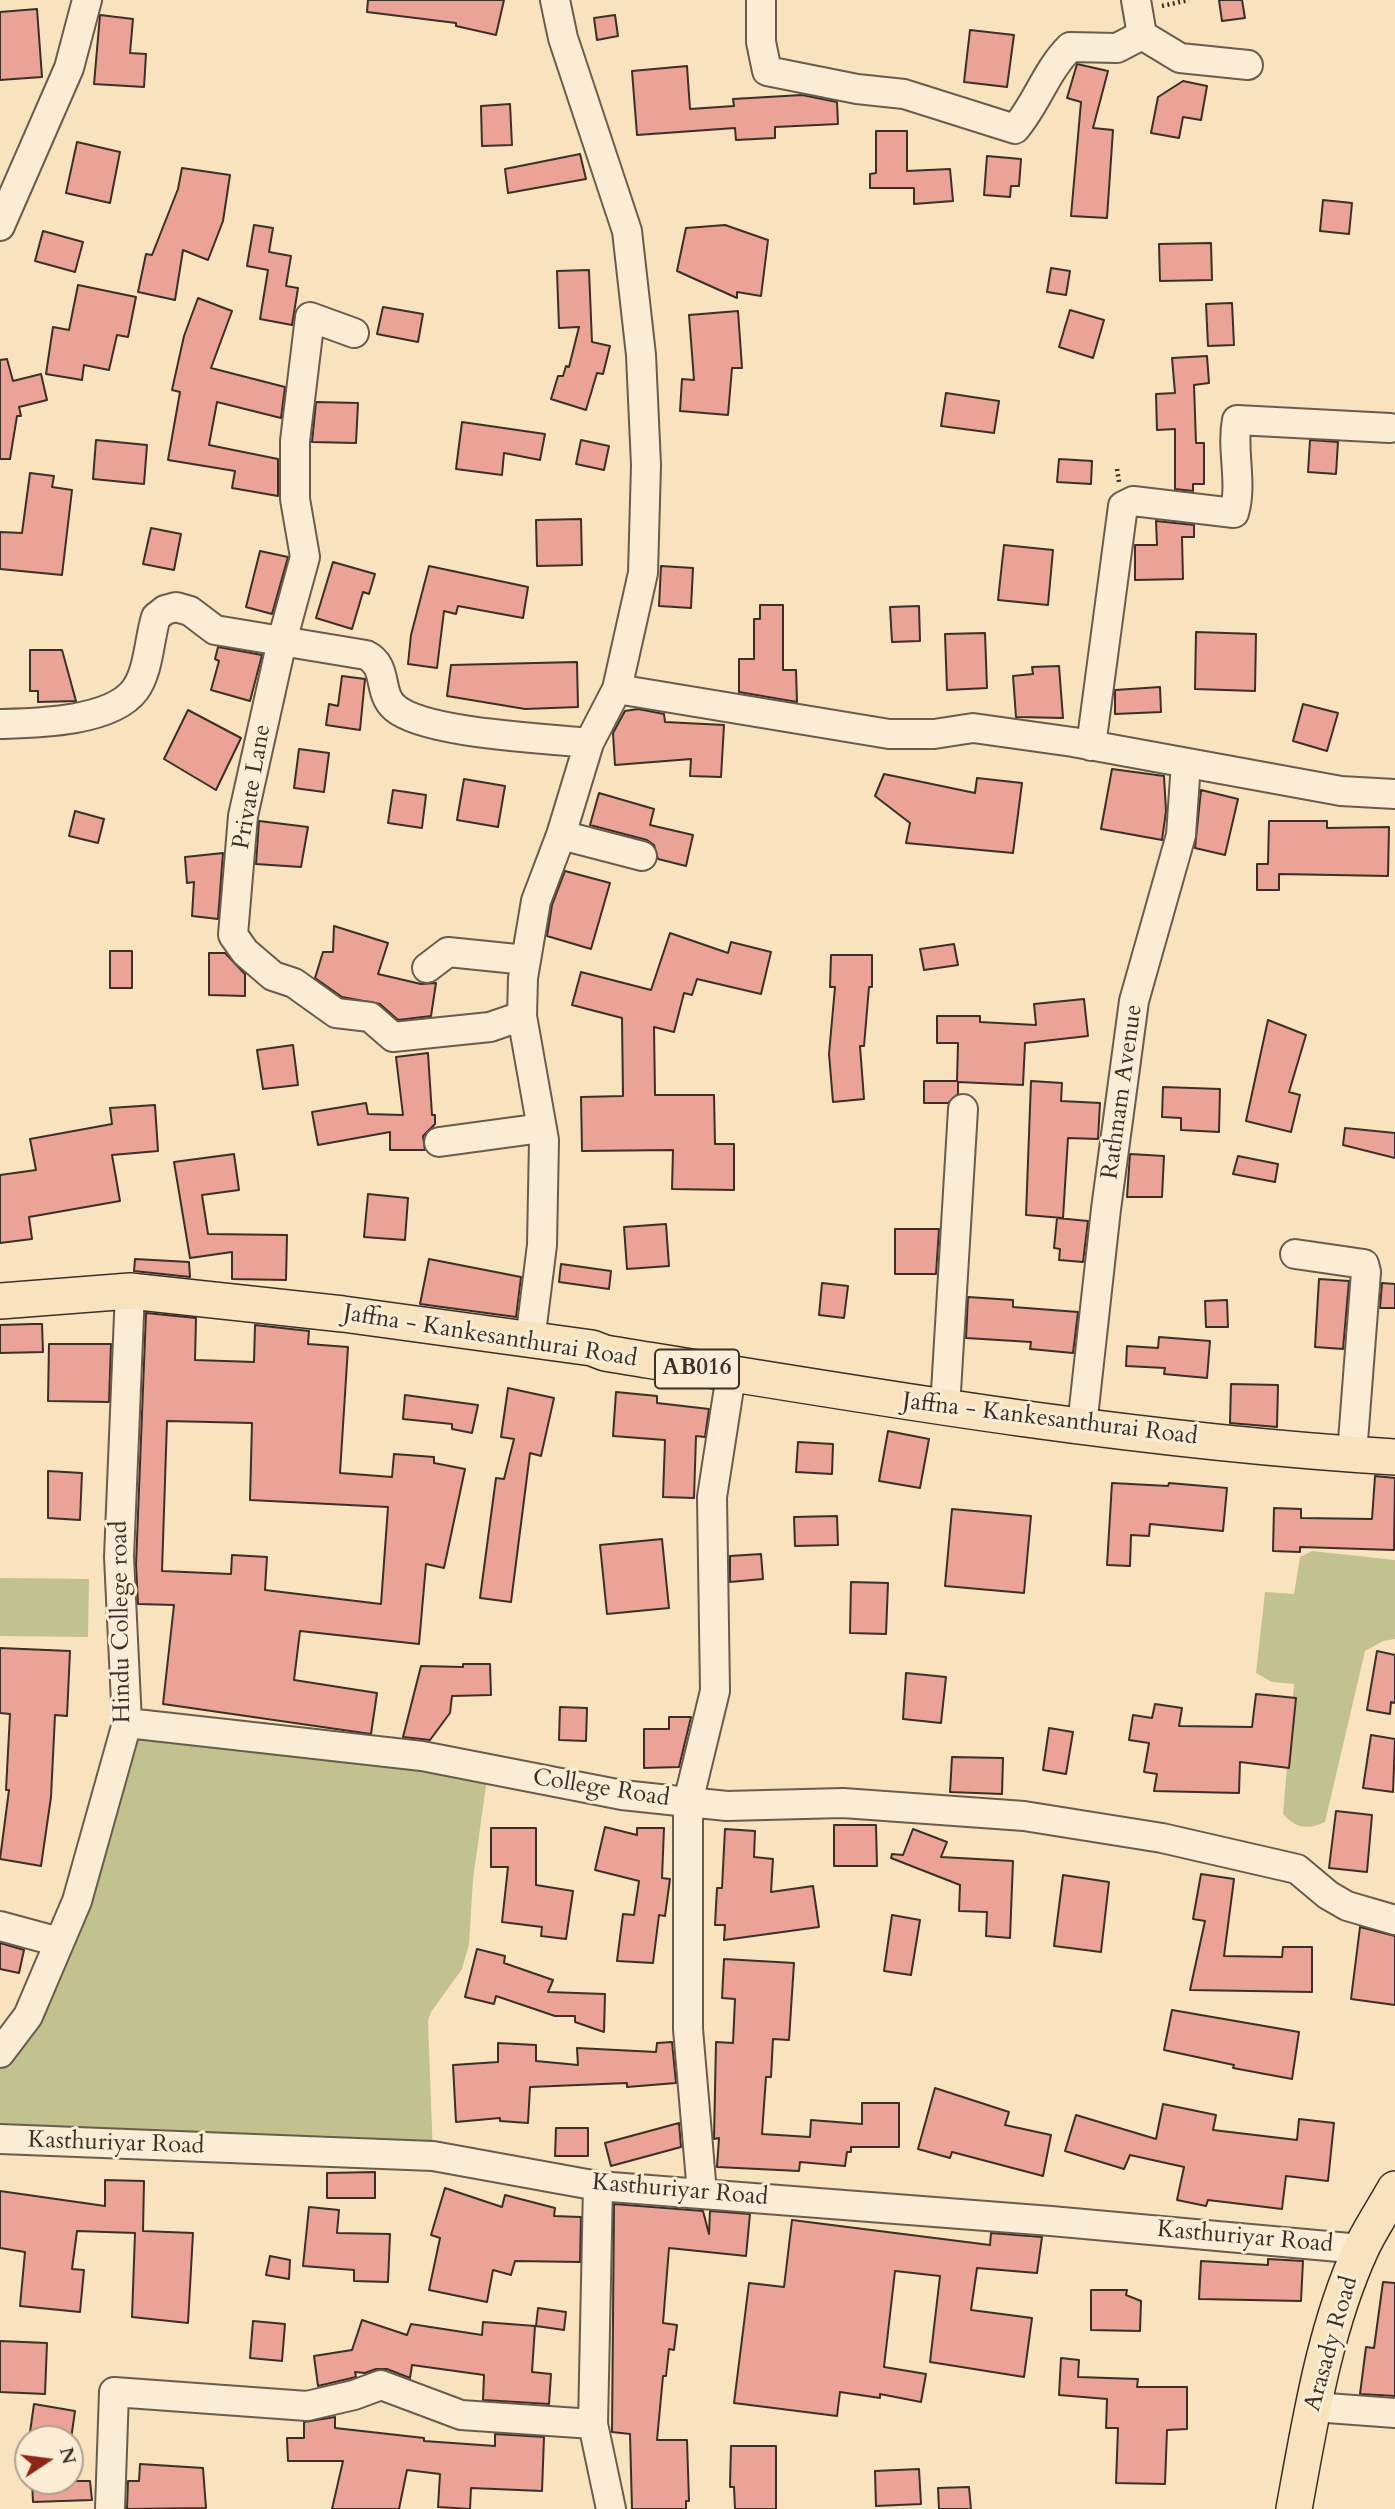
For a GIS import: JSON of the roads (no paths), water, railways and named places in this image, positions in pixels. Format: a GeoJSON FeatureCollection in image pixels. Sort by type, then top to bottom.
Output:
{"type":"FeatureCollection","features":[{"type":"Feature","properties":{"kind":"main road","name":"Jaffna - Kankesanthurai Road"},"geometry":{"type":"LineString","coordinates":[[0,1301],[130,1291],[344,1314],[592,1348],[605,1353],[731,1375],[945,1408],[1082,1426],[1395,1457]]}},
{"type":"Feature","properties":{"kind":"main road","name":"Arasady Road"},"geometry":{"type":"LineString","coordinates":[[1294,2509],[1336,2313],[1361,2249],[1395,2189]]}},
{"type":"Feature","properties":{"kind":"street"},"geometry":{"type":"LineString","coordinates":[[0,226],[69,68],[87,0]]}},
{"type":"Feature","properties":{"kind":"street"},"geometry":{"type":"LineString","coordinates":[[530,1341],[542,1245],[542,1128],[522,1016],[526,960],[536,901],[561,835],[589,743],[617,689],[643,573],[646,465],[641,355],[627,231],[563,38],[555,0]]}},
{"type":"Feature","properties":{"kind":"street"},"geometry":{"type":"LineString","coordinates":[[761,0],[761,42],[767,71],[858,89],[904,94],[1015,129],[1031,111],[1052,65],[1070,47],[1117,48],[1142,36]]}},
{"type":"Feature","properties":{"kind":"street"},"geometry":{"type":"LineString","coordinates":[[1136,0],[1142,36]]}},
{"type":"Feature","properties":{"kind":"street"},"geometry":{"type":"LineString","coordinates":[[1142,36],[1180,58],[1248,65]]}},
{"type":"Feature","properties":{"kind":"street","name":"Private Lane"},"geometry":{"type":"LineString","coordinates":[[354,333],[310,317],[295,441],[295,499],[305,556],[282,641],[243,816],[233,935],[245,953],[273,976],[294,983],[336,1013],[369,1017],[393,1037],[490,1027],[522,1016]]}},
{"type":"Feature","properties":{"kind":"street"},"geometry":{"type":"LineString","coordinates":[[1091,746],[1123,506],[1133,501],[1234,513],[1238,498],[1235,432],[1237,420],[1244,418],[1390,428]]}},
{"type":"Feature","properties":{"kind":"street"},"geometry":{"type":"LineString","coordinates":[[0,724],[75,718],[112,707],[135,691],[156,617],[165,610],[176,607],[190,611],[215,630],[352,651],[375,659],[390,702],[395,708],[421,721],[589,743]]}},
{"type":"Feature","properties":{"kind":"street"},"geometry":{"type":"LineString","coordinates":[[617,689],[889,734],[934,734],[974,729],[1091,746],[1342,791],[1395,794]]}},
{"type":"Feature","properties":{"kind":"street","name":"Rathnam Avenue"},"geometry":{"type":"LineString","coordinates":[[1082,1426],[1106,1209],[1134,1001],[1181,835],[1185,763]]}},
{"type":"Feature","properties":{"kind":"street"},"geometry":{"type":"LineString","coordinates":[[561,835],[642,856]]}},
{"type":"Feature","properties":{"kind":"street"},"geometry":{"type":"LineString","coordinates":[[427,968],[448,952],[526,960]]}},
{"type":"Feature","properties":{"kind":"street"},"geometry":{"type":"LineString","coordinates":[[945,1408],[963,1109]]}},
{"type":"Feature","properties":{"kind":"street"},"geometry":{"type":"LineString","coordinates":[[439,1142],[542,1128]]}},
{"type":"Feature","properties":{"kind":"street"},"geometry":{"type":"LineString","coordinates":[[1295,1254],[1347,1259],[1364,1264],[1366,1272],[1352,1454]]}},
{"type":"Feature","properties":{"kind":"street","name":"Hindu College road"},"geometry":{"type":"LineString","coordinates":[[0,2053],[28,2016],[77,1901],[127,1723],[119,1557],[130,1291]]}},
{"type":"Feature","properties":{"kind":"street"},"geometry":{"type":"LineString","coordinates":[[731,1375],[712,1497],[715,1691],[688,1802],[727,1806],[843,1803],[1024,1816],[1162,1838],[1297,1869],[1328,1895],[1347,1906],[1395,1920]]}},
{"type":"Feature","properties":{"kind":"street","name":"College Road"},"geometry":{"type":"LineString","coordinates":[[127,1723],[422,1756],[622,1795],[688,1802],[688,2029],[702,2193]]}},
{"type":"Feature","properties":{"kind":"street"},"geometry":{"type":"LineString","coordinates":[[0,1926],[60,1942]]}},
{"type":"Feature","properties":{"kind":"street","name":"Kasthuriyar Road"},"geometry":{"type":"LineString","coordinates":[[0,2139],[433,2156],[598,2186],[1361,2249]]}},
{"type":"Feature","properties":{"kind":"street"},"geometry":{"type":"LineString","coordinates":[[598,2186],[593,2424],[611,2509]]}},
{"type":"Feature","properties":{"kind":"street"},"geometry":{"type":"LineString","coordinates":[[110,2509],[114,2392],[307,2406],[354,2395],[381,2385],[461,2415],[593,2424]]}},
{"type":"Feature","properties":{"kind":"street"},"geometry":{"type":"LineString","coordinates":[[1314,2407],[1395,2413]]}}]}
